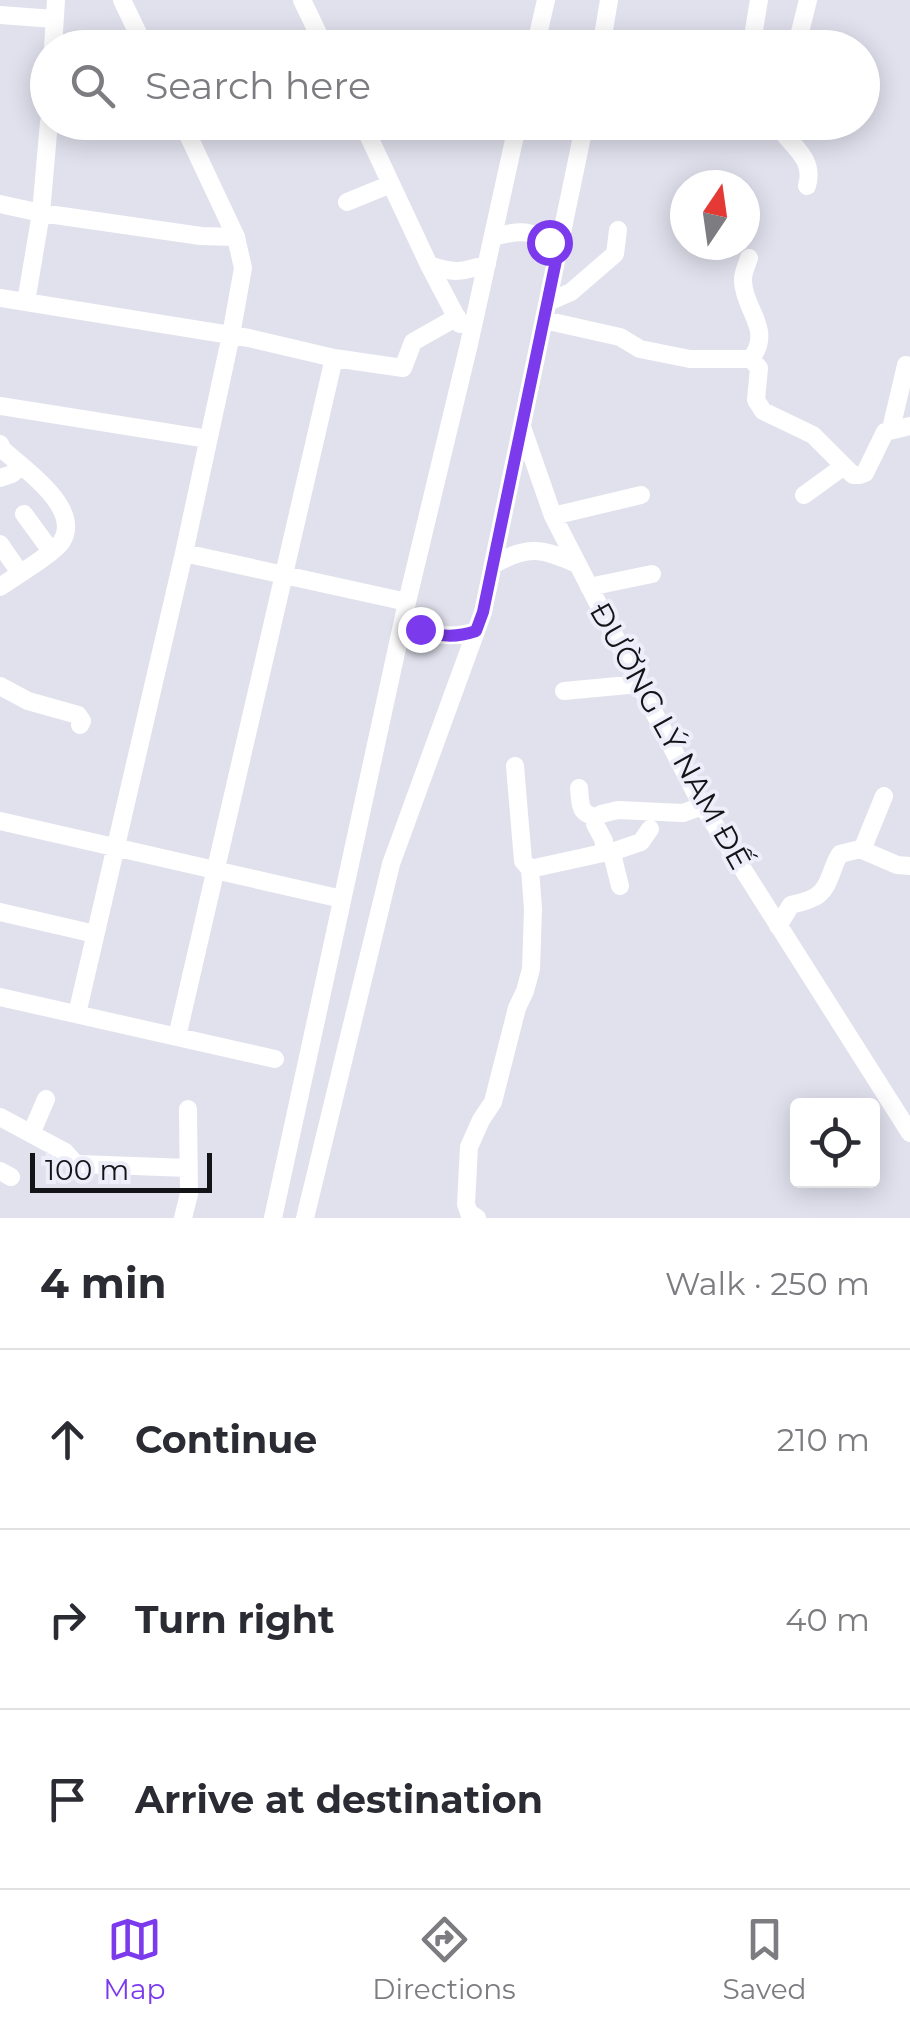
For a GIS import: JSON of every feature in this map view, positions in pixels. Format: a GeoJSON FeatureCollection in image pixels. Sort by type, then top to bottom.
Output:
{"type":"FeatureCollection","features":[{"type":"Feature","properties":{"kind":"street"},"geometry":{"type":"LineString","coordinates":[[122,0],[136,30]]}},
{"type":"Feature","properties":{"kind":"street"},"geometry":{"type":"LineString","coordinates":[[302,0],[316,30]]}},
{"type":"Feature","properties":{"kind":"street"},"geometry":{"type":"LineString","coordinates":[[539,30],[546,0]]}},
{"type":"Feature","properties":{"kind":"street"},"geometry":{"type":"LineString","coordinates":[[604,30],[609,0]]}},
{"type":"Feature","properties":{"kind":"street"},"geometry":{"type":"LineString","coordinates":[[755,30],[759,0]]}},
{"type":"Feature","properties":{"kind":"street"},"geometry":{"type":"LineString","coordinates":[[800,30],[808,0]]}},
{"type":"Feature","properties":{"kind":"street"},"geometry":{"type":"LineString","coordinates":[[0,15],[55,10]]}},
{"type":"Feature","properties":{"kind":"street"},"geometry":{"type":"LineString","coordinates":[[26,302],[47,140]]}},
{"type":"Feature","properties":{"kind":"street"},"geometry":{"type":"LineString","coordinates":[[77,1014],[184,553],[243,268],[236,237],[190,140]]}},
{"type":"Feature","properties":{"kind":"street"},"geometry":{"type":"LineString","coordinates":[[371,140],[469,344]]}},
{"type":"Feature","properties":{"kind":"street"},"geometry":{"type":"LineString","coordinates":[[273,1218],[405,609],[514,140]]}},
{"type":"Feature","properties":{"kind":"street"},"geometry":{"type":"LineString","coordinates":[[305,1218],[390,864],[483,612],[581,140]]}},
{"type":"Feature","properties":{"kind":"street"},"geometry":{"type":"LineString","coordinates":[[790,140],[808,165],[807,186]]}},
{"type":"Feature","properties":{"kind":"street"},"geometry":{"type":"LineString","coordinates":[[347,202],[392,184]]}},
{"type":"Feature","properties":{"kind":"street"},"geometry":{"type":"LineString","coordinates":[[0,204],[201,236],[236,237]]}},
{"type":"Feature","properties":{"kind":"street"},"geometry":{"type":"LineString","coordinates":[[546,311],[615,254],[618,230]]}},
{"type":"Feature","properties":{"kind":"street"},"geometry":{"type":"LineString","coordinates":[[492,237],[512,232],[538,234],[558,251]]}},
{"type":"Feature","properties":{"kind":"street"},"geometry":{"type":"LineString","coordinates":[[748,260],[743,281],[760,337],[758,350],[751,359]]}},
{"type":"Feature","properties":{"kind":"street"},"geometry":{"type":"LineString","coordinates":[[429,265],[462,272],[486,264]]}},
{"type":"Feature","properties":{"kind":"street"},"geometry":{"type":"LineString","coordinates":[[0,298],[231,335],[334,358],[402,368],[413,342],[457,317]]}},
{"type":"Feature","properties":{"kind":"street"},"geometry":{"type":"LineString","coordinates":[[546,311],[620,337],[640,349],[690,360],[751,359],[759,368],[756,400],[762,410],[812,436],[854,475],[864,473],[885,432],[900,427],[906,365]]}},
{"type":"Feature","properties":{"kind":"street"},"geometry":{"type":"LineString","coordinates":[[178,1037],[334,358]]}},
{"type":"Feature","properties":{"kind":"street"},"geometry":{"type":"LineString","coordinates":[[0,406],[208,439]]}},
{"type":"Feature","properties":{"kind":"street","name":"ĐƯỜNG LÝ NAM ĐẾ"},"geometry":{"type":"LineString","coordinates":[[522,426],[553,516],[702,806],[910,1133]]}},
{"type":"Feature","properties":{"kind":"street"},"geometry":{"type":"LineString","coordinates":[[0,444],[48,491],[65,514],[66,526],[62,541],[0,588]]}},
{"type":"Feature","properties":{"kind":"street"},"geometry":{"type":"LineString","coordinates":[[0,478],[20,466]]}},
{"type":"Feature","properties":{"kind":"street"},"geometry":{"type":"LineString","coordinates":[[804,495],[844,466]]}},
{"type":"Feature","properties":{"kind":"street"},"geometry":{"type":"LineString","coordinates":[[553,516],[640,496]]}},
{"type":"Feature","properties":{"kind":"street"},"geometry":{"type":"LineString","coordinates":[[24,514],[51,551]]}},
{"type":"Feature","properties":{"kind":"street"},"geometry":{"type":"LineString","coordinates":[[0,544],[20,573]]}},
{"type":"Feature","properties":{"kind":"street"},"geometry":{"type":"LineString","coordinates":[[492,565],[528,550],[543,550],[577,564]]}},
{"type":"Feature","properties":{"kind":"street"},"geometry":{"type":"LineString","coordinates":[[184,553],[405,609],[420,629],[434,634],[448,637],[476,631]]}},
{"type":"Feature","properties":{"kind":"street"},"geometry":{"type":"LineString","coordinates":[[589,587],[652,574]]}},
{"type":"Feature","properties":{"kind":"street"},"geometry":{"type":"LineString","coordinates":[[564,691],[639,684]]}},
{"type":"Feature","properties":{"kind":"street"},"geometry":{"type":"LineString","coordinates":[[0,686],[28,701],[78,715],[80,725]]}},
{"type":"Feature","properties":{"kind":"street"},"geometry":{"type":"LineString","coordinates":[[477,1218],[469,1213],[466,1204],[469,1147],[493,1102],[516,1008],[531,969],[530,868],[524,861],[515,766]]}},
{"type":"Feature","properties":{"kind":"street"},"geometry":{"type":"LineString","coordinates":[[578,788],[582,810],[597,818]]}},
{"type":"Feature","properties":{"kind":"street"},"geometry":{"type":"LineString","coordinates":[[778,926],[791,906],[820,894],[840,854],[860,849],[868,840],[884,796]]}},
{"type":"Feature","properties":{"kind":"street"},"geometry":{"type":"LineString","coordinates":[[620,886],[597,818],[618,810],[683,813],[702,806]]}},
{"type":"Feature","properties":{"kind":"street"},"geometry":{"type":"LineString","coordinates":[[0,822],[342,899]]}},
{"type":"Feature","properties":{"kind":"street"},"geometry":{"type":"LineString","coordinates":[[530,868],[642,842],[650,829]]}},
{"type":"Feature","properties":{"kind":"street"},"geometry":{"type":"LineString","coordinates":[[860,849],[910,866]]}},
{"type":"Feature","properties":{"kind":"street"},"geometry":{"type":"LineString","coordinates":[[0,912],[96,934]]}},
{"type":"Feature","properties":{"kind":"street"},"geometry":{"type":"LineString","coordinates":[[0,997],[274,1059]]}},
{"type":"Feature","properties":{"kind":"street"},"geometry":{"type":"LineString","coordinates":[[306,1064],[340,1072]]}},
{"type":"Feature","properties":{"kind":"street"},"geometry":{"type":"LineString","coordinates":[[31,1134],[46,1099]]}},
{"type":"Feature","properties":{"kind":"street"},"geometry":{"type":"LineString","coordinates":[[183,1218],[188,1194],[188,1109]]}},
{"type":"Feature","properties":{"kind":"street"},"geometry":{"type":"LineString","coordinates":[[0,1116],[79,1164],[188,1168]]}},
{"type":"Feature","properties":{"kind":"route"},"geometry":{"type":"LineString","coordinates":[[420,629],[448,637],[462,636],[476,631],[483,612],[558,251],[549,242]]}}]}
